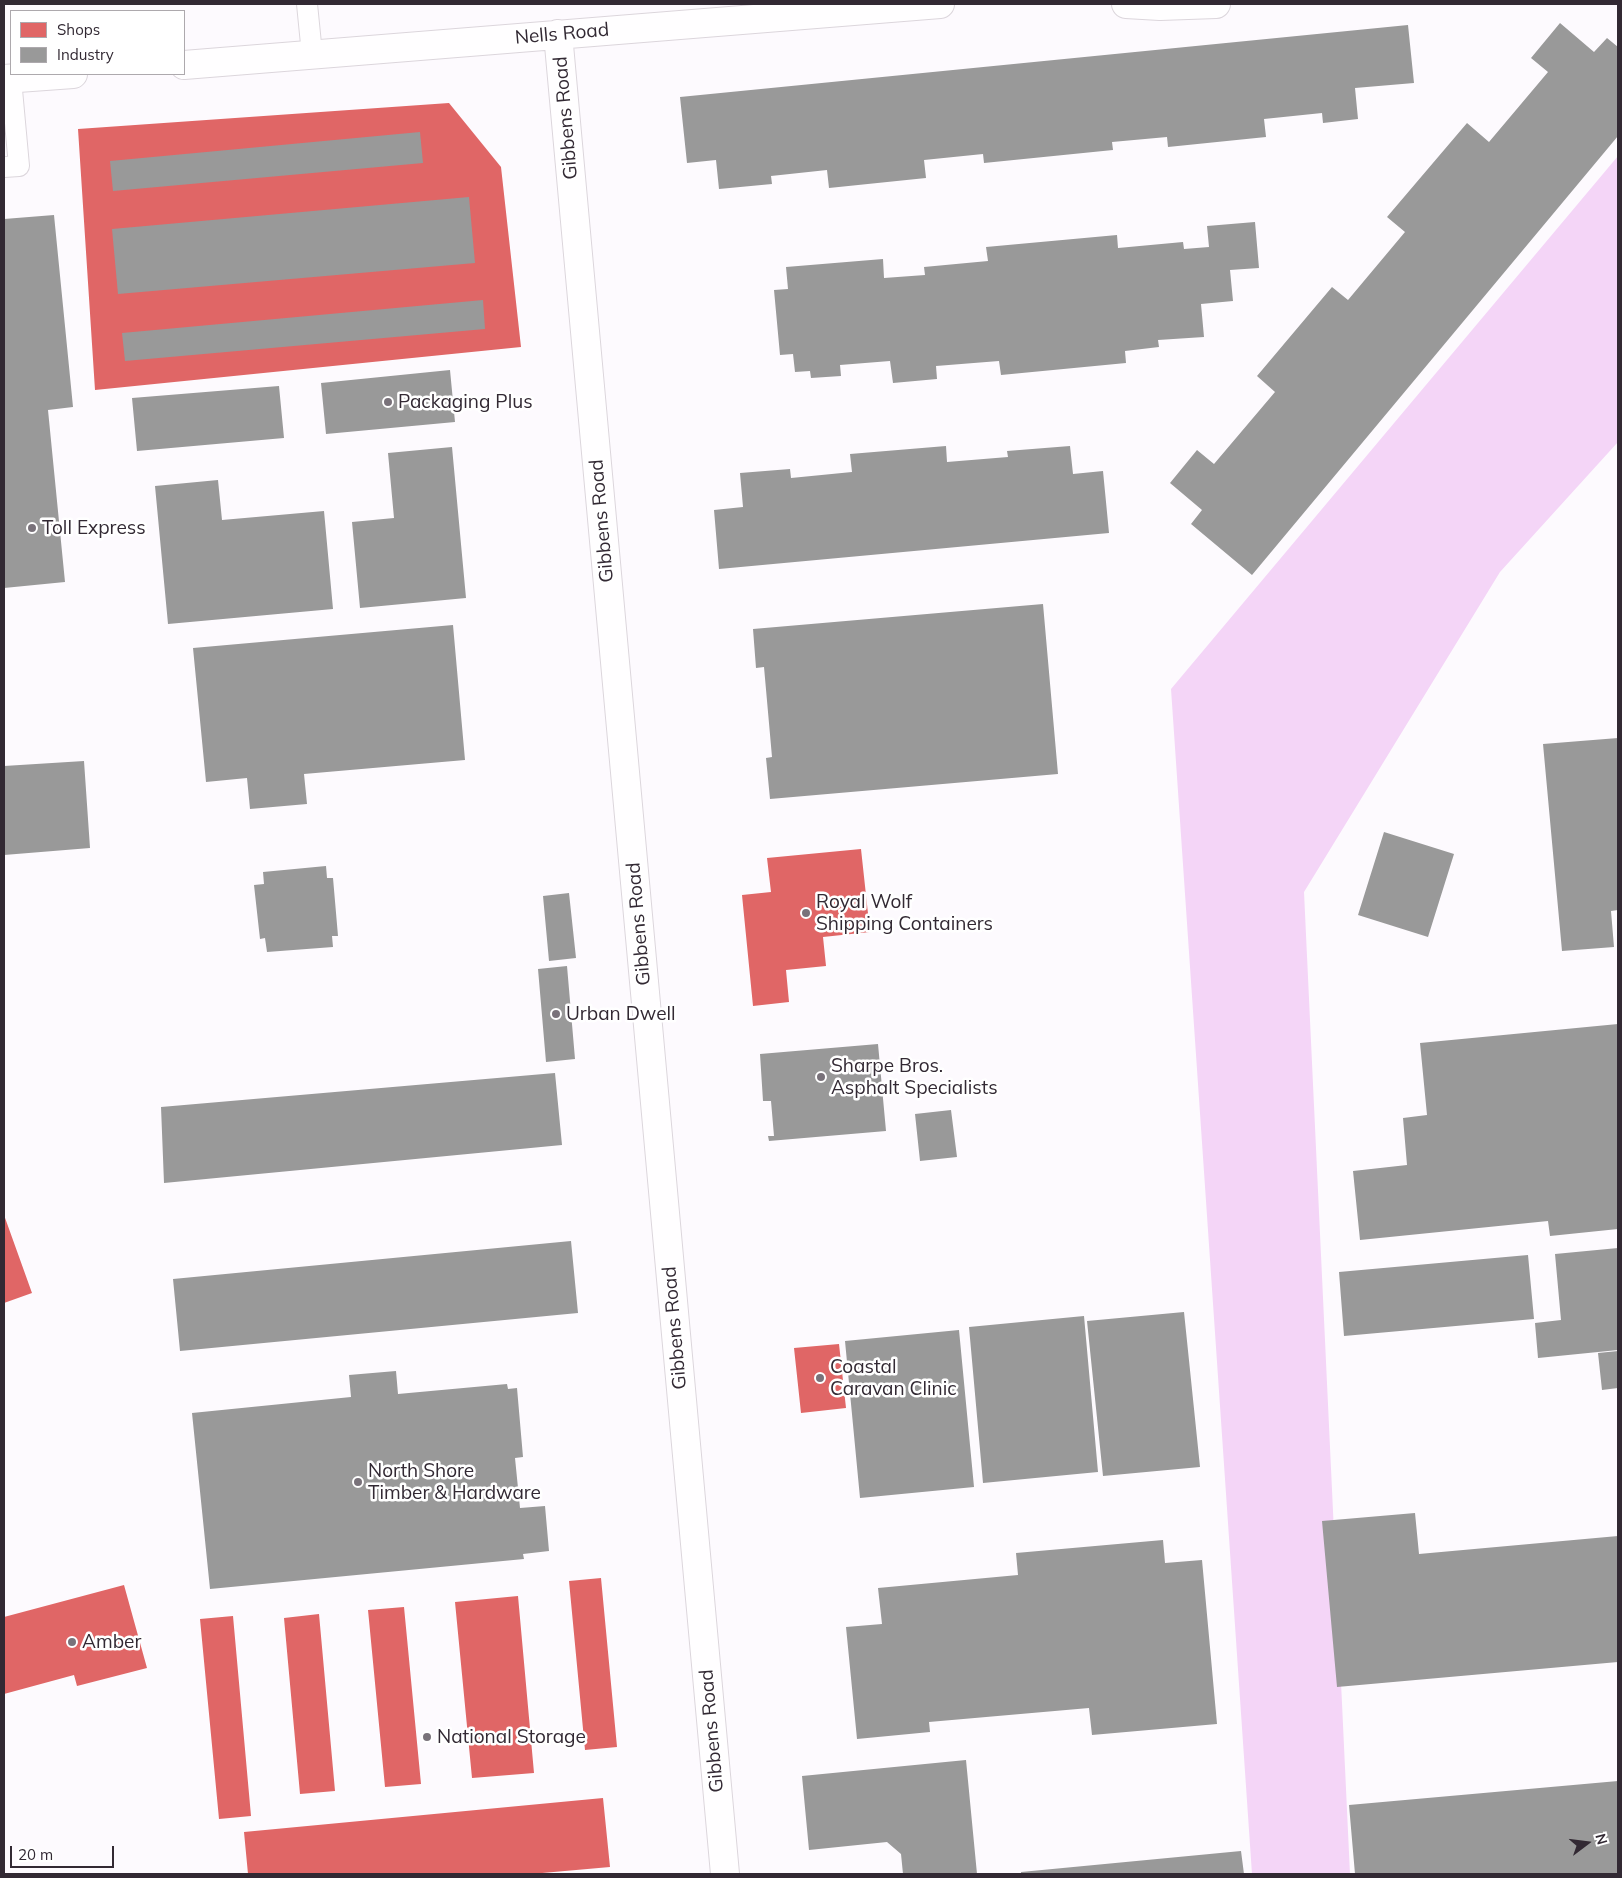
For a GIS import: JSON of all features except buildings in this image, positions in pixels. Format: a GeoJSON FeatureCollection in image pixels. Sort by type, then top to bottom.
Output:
{"type":"FeatureCollection","features":[{"type":"Feature","properties":{"kind":"street","name":"Nells Road"},"geometry":{"type":"LineString","coordinates":[[185,65],[940,4]]}},
{"type":"Feature","properties":{"kind":"street"},"geometry":{"type":"LineString","coordinates":[[1126,4],[1160,6],[1216,4]]}},
{"type":"Feature","properties":{"kind":"street","name":"Gibbens Road"},"geometry":{"type":"LineString","coordinates":[[558,34],[725,1874]]}},
{"type":"Feature","properties":{"kind":"street"},"geometry":{"type":"LineString","coordinates":[[7,79],[60,75]]}},
{"type":"Feature","properties":{"kind":"lane"},"geometry":{"type":"LineString","coordinates":[[307,4],[312,54]]}},
{"type":"Feature","properties":{"kind":"lane"},"geometry":{"type":"LineString","coordinates":[[4,167],[19,166],[7,79]]}},
{"type":"Feature","properties":{"kind":"shaded area"},"geometry":{"type":"Polygon","coordinates":[[[1618,156],[1618,442],[1500,572],[1304,892],[1350,1874],[1252,1874],[1171,689],[1618,156]]]}},
{"type":"Feature","properties":{"kind":"place","name":"Packaging Plus"},"geometry":{"type":"Point","coordinates":[388,402]}},
{"type":"Feature","properties":{"kind":"place","name":"Toll Express"},"geometry":{"type":"Point","coordinates":[32,528]}},
{"type":"Feature","properties":{"kind":"place","name":"Royal Wolf Shipping Containers"},"geometry":{"type":"Point","coordinates":[806,913]}},
{"type":"Feature","properties":{"kind":"place","name":"Urban Dwell"},"geometry":{"type":"Point","coordinates":[556,1014]}},
{"type":"Feature","properties":{"kind":"place","name":"Sharpe Bros. Asphalt Specialists"},"geometry":{"type":"Point","coordinates":[821,1077]}},
{"type":"Feature","properties":{"kind":"place","name":"Coastal Caravan Clinic"},"geometry":{"type":"Point","coordinates":[820,1378]}},
{"type":"Feature","properties":{"kind":"place","name":"North Shore Timber & Hardware"},"geometry":{"type":"Point","coordinates":[358,1482]}},
{"type":"Feature","properties":{"kind":"place","name":"Amber"},"geometry":{"type":"Point","coordinates":[72,1642]}},
{"type":"Feature","properties":{"kind":"place","name":"National Storage"},"geometry":{"type":"Point","coordinates":[427,1737]}}]}
